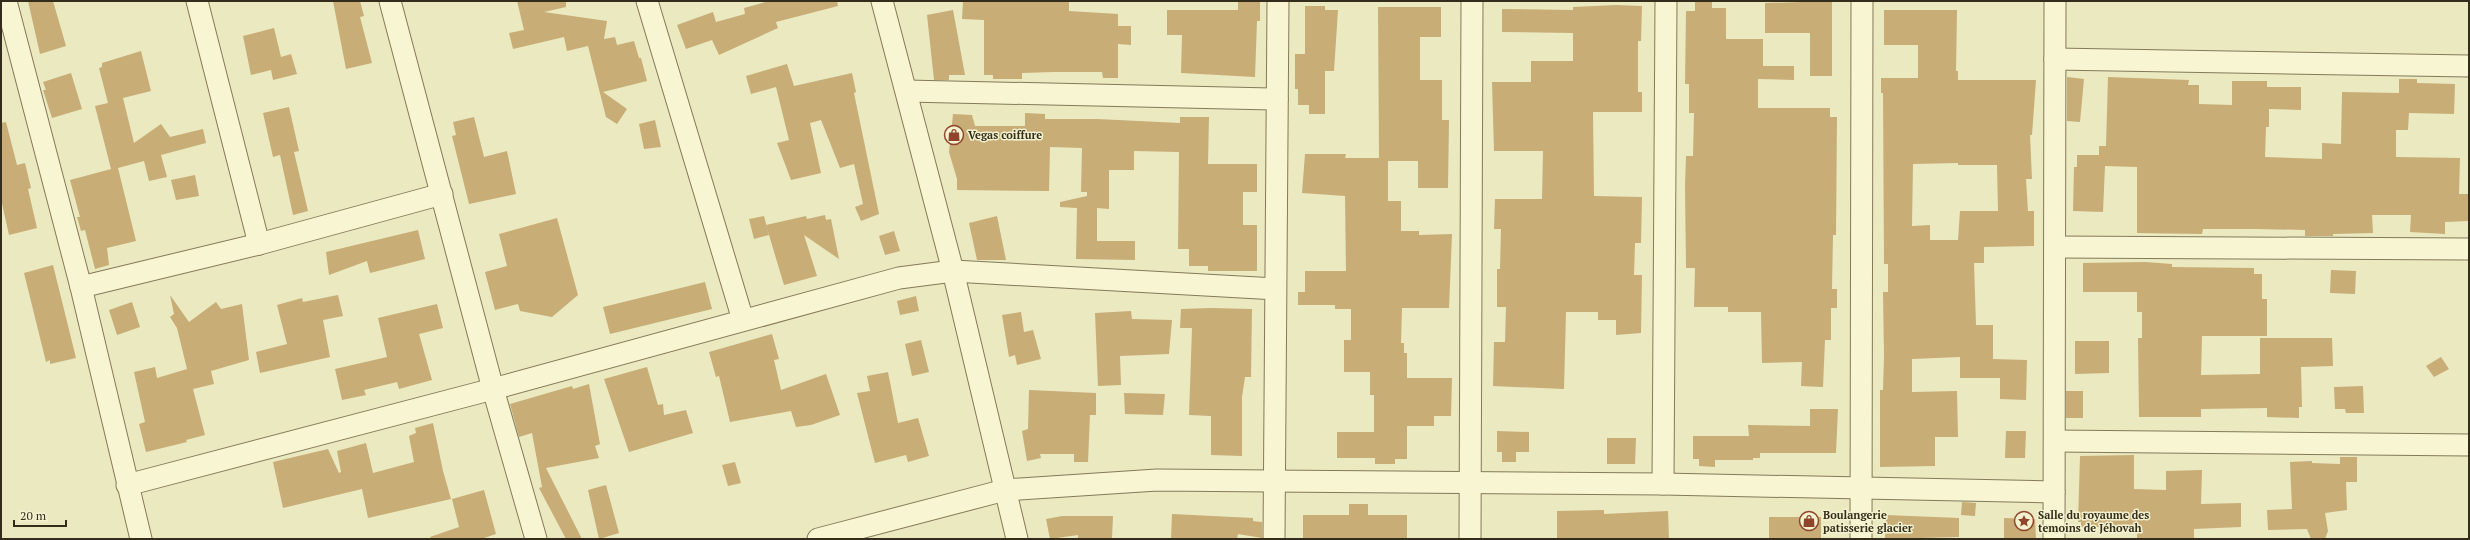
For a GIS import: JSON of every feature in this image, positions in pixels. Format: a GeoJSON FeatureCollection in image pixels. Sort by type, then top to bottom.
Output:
{"type":"FeatureCollection","features":[{"type":"Feature","properties":{"kind":"street"},"geometry":{"type":"LineString","coordinates":[[6,1],[81,287],[141,539]]}},
{"type":"Feature","properties":{"kind":"street"},"geometry":{"type":"LineString","coordinates":[[197,1],[259,244]]}},
{"type":"Feature","properties":{"kind":"street"},"geometry":{"type":"LineString","coordinates":[[390,1],[493,389],[536,539]]}},
{"type":"Feature","properties":{"kind":"street"},"geometry":{"type":"LineString","coordinates":[[647,1],[743,320]]}},
{"type":"Feature","properties":{"kind":"street"},"geometry":{"type":"LineString","coordinates":[[882,1],[953,271],[1017,539]]}},
{"type":"Feature","properties":{"kind":"street"},"geometry":{"type":"LineString","coordinates":[[1274,539],[1278,1]]}},
{"type":"Feature","properties":{"kind":"street"},"geometry":{"type":"LineString","coordinates":[[1470,539],[1472,1]]}},
{"type":"Feature","properties":{"kind":"street"},"geometry":{"type":"LineString","coordinates":[[1663,484],[1666,1]]}},
{"type":"Feature","properties":{"kind":"street"},"geometry":{"type":"LineString","coordinates":[[1862,1],[1862,539]]}},
{"type":"Feature","properties":{"kind":"street"},"geometry":{"type":"LineString","coordinates":[[2054,539],[2055,1]]}},
{"type":"Feature","properties":{"kind":"street"},"geometry":{"type":"LineString","coordinates":[[2055,59],[2469,66]]}},
{"type":"Feature","properties":{"kind":"street"},"geometry":{"type":"LineString","coordinates":[[906,91],[1277,99]]}},
{"type":"Feature","properties":{"kind":"street"},"geometry":{"type":"LineString","coordinates":[[81,287],[259,244],[442,194]]}},
{"type":"Feature","properties":{"kind":"street"},"geometry":{"type":"LineString","coordinates":[[2055,247],[2469,249]]}},
{"type":"Feature","properties":{"kind":"street"},"geometry":{"type":"LineString","coordinates":[[127,485],[493,389],[899,278],[953,271],[1276,289]]}},
{"type":"Feature","properties":{"kind":"street"},"geometry":{"type":"LineString","coordinates":[[2055,441],[2469,445]]}},
{"type":"Feature","properties":{"kind":"street"},"geometry":{"type":"LineString","coordinates":[[818,539],[1005,490],[1157,480],[1663,484],[2054,492]]}},
{"type":"Feature","properties":{"kind":"building"},"geometry":{"type":"Polygon","coordinates":[[[28,1],[53,1],[66,46],[40,54],[28,1]]]}},
{"type":"Feature","properties":{"kind":"building"},"geometry":{"type":"Polygon","coordinates":[[[333,1],[360,1],[364,16],[360,17],[372,63],[346,69],[333,1]]]}},
{"type":"Feature","properties":{"kind":"building"},"geometry":{"type":"Polygon","coordinates":[[[517,1],[566,1],[566,7],[544,12],[607,21],[604,39],[615,37],[617,45],[634,41],[639,58],[641,58],[647,81],[603,92],[627,109],[617,124],[606,117],[588,46],[567,51],[564,37],[513,49],[509,33],[524,30],[517,1]]]}},
{"type":"Feature","properties":{"kind":"building"},"geometry":{"type":"Polygon","coordinates":[[[769,1],[837,1],[838,6],[776,22],[778,28],[719,55],[712,40],[686,49],[677,25],[713,12],[716,22],[745,14],[744,8],[769,1]]]}},
{"type":"Feature","properties":{"kind":"building"},"geometry":{"type":"Polygon","coordinates":[[[963,1],[1069,1],[1069,11],[1118,14],[1118,26],[1131,26],[1131,45],[1118,44],[1118,78],[1103,78],[1102,72],[1054,72],[1022,73],[1022,79],[993,79],[993,75],[984,75],[984,20],[962,19],[963,1]]]}},
{"type":"Feature","properties":{"kind":"building"},"geometry":{"type":"Polygon","coordinates":[[[1238,1],[1260,1],[1260,21],[1257,21],[1255,77],[1181,73],[1182,35],[1167,35],[1167,10],[1238,10],[1238,1]]]}},
{"type":"Feature","properties":{"kind":"building"},"geometry":{"type":"Polygon","coordinates":[[[1695,1],[1712,1],[1712,8],[1726,8],[1726,39],[1763,39],[1763,66],[1794,66],[1794,80],[1758,79],[1758,108],[1830,108],[1830,117],[1837,117],[1836,235],[1833,235],[1832,289],[1837,289],[1837,308],[1831,308],[1831,340],[1825,340],[1823,387],[1801,386],[1802,362],[1762,363],[1761,312],[1728,312],[1728,307],[1694,307],[1695,268],[1686,268],[1685,186],[1686,156],[1693,156],[1694,113],[1689,113],[1689,84],[1685,84],[1686,11],[1695,11],[1695,1]]]}},
{"type":"Feature","properties":{"kind":"building"},"geometry":{"type":"Polygon","coordinates":[[[1832,2],[1832,76],[1810,76],[1810,33],[1765,33],[1765,3],[1832,2]]]}},
{"type":"Feature","properties":{"kind":"building"},"geometry":{"type":"Polygon","coordinates":[[[1616,5],[1642,6],[1641,41],[1638,41],[1638,92],[1642,92],[1642,112],[1593,112],[1594,196],[1642,197],[1641,243],[1635,243],[1634,275],[1642,275],[1641,333],[1616,335],[1616,320],[1598,320],[1598,312],[1566,312],[1564,389],[1493,386],[1494,342],[1505,342],[1506,307],[1497,307],[1497,269],[1500,269],[1501,229],[1494,229],[1495,199],[1542,199],[1543,151],[1494,151],[1492,82],[1531,82],[1531,61],[1573,61],[1573,33],[1502,32],[1502,9],[1573,10],[1573,7],[1616,5]]]}},
{"type":"Feature","properties":{"kind":"building"},"geometry":{"type":"Polygon","coordinates":[[[1305,6],[1325,6],[1325,10],[1338,10],[1334,71],[1325,71],[1325,114],[1309,114],[1309,105],[1298,105],[1298,89],[1295,89],[1295,54],[1305,54],[1305,6]]]}},
{"type":"Feature","properties":{"kind":"building"},"geometry":{"type":"Polygon","coordinates":[[[1378,7],[1441,7],[1441,37],[1420,37],[1420,80],[1442,80],[1442,120],[1449,120],[1448,188],[1418,188],[1418,161],[1388,161],[1388,201],[1401,201],[1401,231],[1419,231],[1419,235],[1452,234],[1449,308],[1402,308],[1401,343],[1404,343],[1404,353],[1407,353],[1407,378],[1452,378],[1451,416],[1434,416],[1434,426],[1407,426],[1407,459],[1395,459],[1395,464],[1375,464],[1375,458],[1337,458],[1337,432],[1374,432],[1374,395],[1370,395],[1370,372],[1344,372],[1344,340],[1351,340],[1351,309],[1335,309],[1335,305],[1298,305],[1298,292],[1305,292],[1305,271],[1346,271],[1345,196],[1302,193],[1305,154],[1346,154],[1345,158],[1379,158],[1378,7]]]}},
{"type":"Feature","properties":{"kind":"building"},"geometry":{"type":"Polygon","coordinates":[[[953,10],[965,75],[949,75],[949,80],[934,80],[927,15],[953,10]]]}},
{"type":"Feature","properties":{"kind":"building"},"geometry":{"type":"Polygon","coordinates":[[[1884,10],[1957,10],[1956,71],[1958,71],[1958,80],[2036,80],[2032,135],[2030,135],[2032,179],[2026,179],[2028,211],[2034,211],[2034,246],[1984,247],[1984,263],[1974,263],[1976,325],[1993,325],[1993,359],[2027,360],[2026,400],[2000,399],[2000,378],[1960,378],[1960,357],[1912,359],[1912,392],[1957,391],[1958,437],[1935,437],[1935,466],[1880,467],[1880,390],[1883,390],[1884,356],[1883,292],[1888,292],[1888,264],[1884,264],[1883,93],[1881,93],[1881,78],[1918,78],[1918,45],[1884,45],[1884,10]],[[1958,163],[1913,164],[1912,226],[1930,225],[1930,240],[1958,240],[1960,211],[1998,211],[1997,165],[1958,165],[1958,163]]]}},
{"type":"Feature","properties":{"kind":"building"},"geometry":{"type":"Polygon","coordinates":[[[274,28],[281,57],[291,54],[297,74],[273,80],[271,70],[251,75],[243,36],[274,28]]]}},
{"type":"Feature","properties":{"kind":"building"},"geometry":{"type":"Polygon","coordinates":[[[141,51],[151,91],[123,98],[134,143],[161,124],[170,137],[203,129],[206,143],[161,155],[167,177],[149,181],[144,161],[118,168],[136,241],[107,248],[109,265],[95,269],[85,230],[81,231],[77,217],[80,217],[70,180],[111,169],[95,106],[108,103],[99,68],[102,67],[102,63],[141,51]]]}},
{"type":"Feature","properties":{"kind":"building"},"geometry":{"type":"Polygon","coordinates":[[[787,64],[794,86],[852,73],[856,92],[854,93],[879,214],[861,221],[855,207],[863,204],[854,164],[840,168],[821,120],[810,123],[821,173],[791,180],[777,143],[789,140],[776,87],[751,94],[746,76],[787,64]]]}},
{"type":"Feature","properties":{"kind":"building"},"geometry":{"type":"Polygon","coordinates":[[[71,73],[82,109],[52,118],[43,90],[46,90],[43,82],[71,73]]]}},
{"type":"Feature","properties":{"kind":"building"},"geometry":{"type":"Polygon","coordinates":[[[2067,77],[2084,79],[2080,122],[2067,121],[2067,77]]]}},
{"type":"Feature","properties":{"kind":"building"},"geometry":{"type":"Polygon","coordinates":[[[2108,77],[2189,80],[2188,85],[2199,85],[2199,104],[2232,105],[2232,81],[2267,81],[2267,87],[2301,87],[2301,110],[2269,109],[2269,127],[2266,127],[2265,157],[2322,159],[2322,143],[2341,144],[2342,92],[2399,93],[2399,79],[2417,79],[2417,83],[2455,84],[2454,114],[2409,113],[2408,130],[2396,130],[2396,157],[2460,158],[2459,194],[2469,194],[2469,221],[2445,222],[2445,234],[2410,232],[2411,215],[2372,215],[2373,233],[2333,234],[2333,236],[2305,236],[2305,230],[2256,229],[2203,229],[2202,234],[2137,233],[2137,167],[2105,166],[2103,212],[2073,211],[2074,167],[2077,167],[2077,155],[2099,155],[2099,146],[2106,146],[2108,77]]]}},
{"type":"Feature","properties":{"kind":"building"},"geometry":{"type":"Polygon","coordinates":[[[289,107],[299,151],[294,152],[308,211],[293,215],[280,155],[273,157],[263,113],[289,107]]]}},
{"type":"Feature","properties":{"kind":"building"},"geometry":{"type":"Polygon","coordinates":[[[1025,113],[1045,114],[1045,119],[1097,119],[1180,123],[1180,117],[1209,117],[1208,164],[1257,164],[1257,192],[1243,192],[1243,225],[1257,225],[1257,271],[1208,271],[1208,266],[1189,266],[1189,249],[1178,249],[1179,152],[1134,151],[1134,170],[1109,170],[1109,209],[1097,208],[1097,241],[1135,241],[1135,260],[1076,259],[1077,208],[1060,207],[1060,202],[1087,196],[1087,192],[1081,192],[1082,148],[1050,147],[1049,191],[957,190],[957,179],[949,152],[953,114],[972,115],[975,126],[1025,126],[1025,113]]]}},
{"type":"Feature","properties":{"kind":"building"},"geometry":{"type":"Polygon","coordinates":[[[474,117],[484,157],[507,151],[516,194],[469,204],[452,136],[456,135],[453,122],[474,117]]]}},
{"type":"Feature","properties":{"kind":"building"},"geometry":{"type":"Polygon","coordinates":[[[655,120],[661,147],[644,149],[639,124],[655,120]]]}},
{"type":"Feature","properties":{"kind":"building"},"geometry":{"type":"Polygon","coordinates":[[[6,122],[17,165],[25,163],[31,188],[28,189],[37,228],[9,235],[1,199],[1,123],[6,122]]]}},
{"type":"Feature","properties":{"kind":"building"},"geometry":{"type":"Polygon","coordinates":[[[195,175],[199,196],[176,200],[171,180],[195,175]]]}},
{"type":"Feature","properties":{"kind":"building"},"geometry":{"type":"Polygon","coordinates":[[[825,215],[826,220],[831,219],[839,259],[804,235],[817,276],[784,285],[766,225],[806,216],[807,219],[825,215]]]}},
{"type":"Feature","properties":{"kind":"building"},"geometry":{"type":"Polygon","coordinates":[[[764,216],[769,235],[754,239],[749,219],[764,216]]]}},
{"type":"Feature","properties":{"kind":"building"},"geometry":{"type":"Polygon","coordinates":[[[997,216],[1006,260],[977,260],[969,223],[997,216]]]}},
{"type":"Feature","properties":{"kind":"building"},"geometry":{"type":"Polygon","coordinates":[[[557,218],[578,295],[552,317],[520,311],[518,304],[495,310],[485,272],[507,266],[499,234],[557,218]]]}},
{"type":"Feature","properties":{"kind":"building"},"geometry":{"type":"Polygon","coordinates":[[[418,230],[425,259],[370,273],[367,261],[329,275],[326,252],[418,230]]]}},
{"type":"Feature","properties":{"kind":"building"},"geometry":{"type":"Polygon","coordinates":[[[894,231],[900,251],[885,255],[879,236],[894,231]]]}},
{"type":"Feature","properties":{"kind":"building"},"geometry":{"type":"Polygon","coordinates":[[[2145,262],[2172,264],[2172,267],[2254,268],[2254,274],[2262,274],[2262,299],[2267,299],[2267,336],[2202,336],[2201,375],[2260,374],[2260,338],[2332,338],[2333,366],[2301,367],[2302,407],[2299,407],[2299,418],[2267,417],[2267,408],[2201,409],[2201,417],[2139,417],[2138,338],[2142,338],[2142,312],[2137,312],[2137,292],[2083,292],[2083,263],[2145,262]]]}},
{"type":"Feature","properties":{"kind":"building"},"geometry":{"type":"Polygon","coordinates":[[[53,265],[76,358],[50,364],[50,360],[46,362],[24,273],[53,265]]]}},
{"type":"Feature","properties":{"kind":"building"},"geometry":{"type":"Polygon","coordinates":[[[2331,270],[2356,271],[2355,294],[2330,293],[2331,270]]]}},
{"type":"Feature","properties":{"kind":"building"},"geometry":{"type":"Polygon","coordinates":[[[705,282],[712,309],[610,334],[603,307],[705,282]]]}},
{"type":"Feature","properties":{"kind":"building"},"geometry":{"type":"Polygon","coordinates":[[[170,295],[189,322],[216,302],[221,309],[242,304],[249,360],[211,371],[214,384],[193,389],[205,435],[186,440],[187,442],[146,452],[139,424],[145,422],[134,372],[155,367],[157,378],[187,369],[177,328],[170,317],[174,314],[170,295]]]}},
{"type":"Feature","properties":{"kind":"building"},"geometry":{"type":"Polygon","coordinates":[[[338,295],[343,316],[323,320],[330,357],[260,373],[256,352],[287,344],[277,305],[302,298],[303,302],[338,295]]]}},
{"type":"Feature","properties":{"kind":"building"},"geometry":{"type":"Polygon","coordinates":[[[916,296],[919,311],[900,315],[897,301],[916,296]]]}},
{"type":"Feature","properties":{"kind":"building"},"geometry":{"type":"Polygon","coordinates":[[[132,302],[140,327],[117,335],[109,310],[132,302]]]}},
{"type":"Feature","properties":{"kind":"building"},"geometry":{"type":"Polygon","coordinates":[[[437,304],[443,328],[419,334],[432,380],[399,389],[397,382],[364,390],[366,395],[342,400],[335,369],[387,357],[378,318],[437,304]]]}},
{"type":"Feature","properties":{"kind":"building"},"geometry":{"type":"Polygon","coordinates":[[[1181,309],[1252,309],[1251,377],[1245,377],[1242,397],[1242,456],[1211,455],[1211,416],[1189,415],[1192,328],[1180,328],[1181,309]]]}},
{"type":"Feature","properties":{"kind":"building"},"geometry":{"type":"Polygon","coordinates":[[[1131,311],[1132,319],[1172,320],[1169,354],[1120,356],[1121,385],[1098,386],[1095,313],[1131,311]]]}},
{"type":"Feature","properties":{"kind":"building"},"geometry":{"type":"Polygon","coordinates":[[[1021,312],[1024,332],[1033,330],[1041,359],[1017,365],[1015,355],[1009,357],[1002,315],[1021,312]]]}},
{"type":"Feature","properties":{"kind":"building"},"geometry":{"type":"Polygon","coordinates":[[[772,334],[779,359],[774,360],[781,390],[826,374],[840,415],[811,425],[796,427],[791,411],[730,422],[719,376],[716,377],[709,352],[772,334]]]}},
{"type":"Feature","properties":{"kind":"building"},"geometry":{"type":"Polygon","coordinates":[[[921,340],[929,372],[912,376],[905,344],[921,340]]]}},
{"type":"Feature","properties":{"kind":"building"},"geometry":{"type":"Polygon","coordinates":[[[2075,341],[2109,341],[2109,373],[2075,374],[2075,341]]]}},
{"type":"Feature","properties":{"kind":"building"},"geometry":{"type":"Polygon","coordinates":[[[2441,357],[2449,369],[2434,377],[2426,366],[2441,357]]]}},
{"type":"Feature","properties":{"kind":"building"},"geometry":{"type":"Polygon","coordinates":[[[647,367],[658,405],[663,404],[664,415],[686,410],[693,433],[629,452],[604,379],[647,367]]]}},
{"type":"Feature","properties":{"kind":"building"},"geometry":{"type":"Polygon","coordinates":[[[888,372],[898,423],[918,418],[929,456],[908,462],[906,455],[875,463],[857,393],[870,391],[867,376],[888,372]]]}},
{"type":"Feature","properties":{"kind":"building"},"geometry":{"type":"Polygon","coordinates":[[[589,384],[600,444],[595,446],[599,458],[546,468],[582,539],[566,539],[539,488],[542,487],[532,433],[519,437],[510,404],[572,386],[573,389],[589,384]]]}},
{"type":"Feature","properties":{"kind":"building"},"geometry":{"type":"Polygon","coordinates":[[[2363,386],[2364,413],[2346,413],[2345,409],[2335,409],[2334,387],[2363,386]]]}},
{"type":"Feature","properties":{"kind":"building"},"geometry":{"type":"Polygon","coordinates":[[[1029,390],[1096,393],[1096,415],[1090,415],[1088,462],[1074,462],[1074,454],[1040,454],[1041,458],[1027,461],[1022,431],[1028,429],[1029,390]]]}},
{"type":"Feature","properties":{"kind":"building"},"geometry":{"type":"Polygon","coordinates":[[[2066,391],[2083,391],[2083,418],[2066,418],[2066,391]]]}},
{"type":"Feature","properties":{"kind":"building"},"geometry":{"type":"Polygon","coordinates":[[[1124,393],[1165,394],[1163,415],[1125,414],[1124,393]]]}},
{"type":"Feature","properties":{"kind":"building"},"geometry":{"type":"Polygon","coordinates":[[[1810,409],[1838,409],[1836,453],[1760,453],[1760,458],[1753,458],[1753,460],[1715,460],[1715,467],[1699,466],[1699,459],[1693,459],[1693,436],[1749,436],[1748,425],[1810,426],[1810,409]]]}},
{"type":"Feature","properties":{"kind":"building"},"geometry":{"type":"Polygon","coordinates":[[[433,423],[443,471],[451,499],[368,518],[362,489],[283,508],[273,462],[328,449],[339,473],[341,472],[337,451],[366,443],[373,473],[414,462],[409,436],[416,433],[415,428],[433,423]]]}},
{"type":"Feature","properties":{"kind":"building"},"geometry":{"type":"Polygon","coordinates":[[[1497,431],[1529,432],[1529,452],[1516,452],[1516,462],[1502,462],[1502,452],[1497,452],[1497,431]]]}},
{"type":"Feature","properties":{"kind":"building"},"geometry":{"type":"Polygon","coordinates":[[[2006,431],[2026,431],[2025,458],[2005,458],[2006,431]]]}},
{"type":"Feature","properties":{"kind":"building"},"geometry":{"type":"Polygon","coordinates":[[[1607,438],[1636,438],[1635,464],[1607,464],[1607,438]]]}},
{"type":"Feature","properties":{"kind":"building"},"geometry":{"type":"Polygon","coordinates":[[[2134,455],[2134,489],[2166,490],[2166,471],[2202,470],[2201,504],[2241,503],[2241,527],[2194,529],[2194,539],[2137,539],[2137,527],[2081,527],[2081,522],[2078,522],[2080,456],[2134,455]]]}},
{"type":"Feature","properties":{"kind":"building"},"geometry":{"type":"Polygon","coordinates":[[[2340,457],[2357,457],[2357,482],[2346,482],[2347,510],[2325,513],[2328,531],[2325,539],[2311,539],[2307,529],[2268,530],[2267,510],[2292,509],[2290,462],[2312,461],[2312,463],[2340,464],[2340,457]]]}},
{"type":"Feature","properties":{"kind":"building"},"geometry":{"type":"Polygon","coordinates":[[[735,462],[741,483],[728,486],[722,465],[735,462]]]}},
{"type":"Feature","properties":{"kind":"building"},"geometry":{"type":"Polygon","coordinates":[[[606,485],[619,533],[599,539],[588,490],[606,485]]]}},
{"type":"Feature","properties":{"kind":"building"},"geometry":{"type":"Polygon","coordinates":[[[484,490],[496,534],[481,539],[431,539],[430,537],[459,527],[452,499],[484,490]]]}},
{"type":"Feature","properties":{"kind":"building"},"geometry":{"type":"Polygon","coordinates":[[[1962,502],[1976,503],[1975,516],[1961,515],[1962,502]]]}},
{"type":"Feature","properties":{"kind":"building"},"geometry":{"type":"Polygon","coordinates":[[[1349,504],[1368,504],[1368,515],[1407,515],[1407,539],[1303,538],[1303,515],[1349,515],[1349,504]]]}},
{"type":"Feature","properties":{"kind":"building"},"geometry":{"type":"Polygon","coordinates":[[[1604,510],[1604,514],[1668,511],[1669,539],[1557,539],[1557,511],[1604,510]]]}},
{"type":"Feature","properties":{"kind":"building"},"geometry":{"type":"Polygon","coordinates":[[[1172,514],[1253,518],[1253,521],[1262,522],[1262,538],[1238,534],[1237,539],[1171,539],[1172,514]]]}},
{"type":"Feature","properties":{"kind":"building"},"geometry":{"type":"Polygon","coordinates":[[[1886,515],[1959,518],[1959,537],[1885,539],[1886,515]]]}},
{"type":"Feature","properties":{"kind":"building"},"geometry":{"type":"Polygon","coordinates":[[[1062,516],[1113,516],[1112,539],[1078,539],[1078,535],[1050,539],[1046,519],[1062,516]]]}},
{"type":"Feature","properties":{"kind":"building"},"geometry":{"type":"Polygon","coordinates":[[[1769,517],[1821,517],[1821,539],[1769,539],[1769,517]]]}},
{"type":"Feature","properties":{"kind":"building"},"geometry":{"type":"Polygon","coordinates":[[[2004,518],[2035,519],[2036,539],[2004,539],[2004,518]]]}},
{"type":"Feature","properties":{"kind":"place","name":"Vegas coiffure"},"geometry":{"type":"Point","coordinates":[954,135]}},
{"type":"Feature","properties":{"kind":"place","name":"Boulangerie patisserie glacier"},"geometry":{"type":"Point","coordinates":[1809,521]}},
{"type":"Feature","properties":{"kind":"place","name":"Salle du royaume des temoins de Jéhovah"},"geometry":{"type":"Point","coordinates":[2024,521]}}]}
